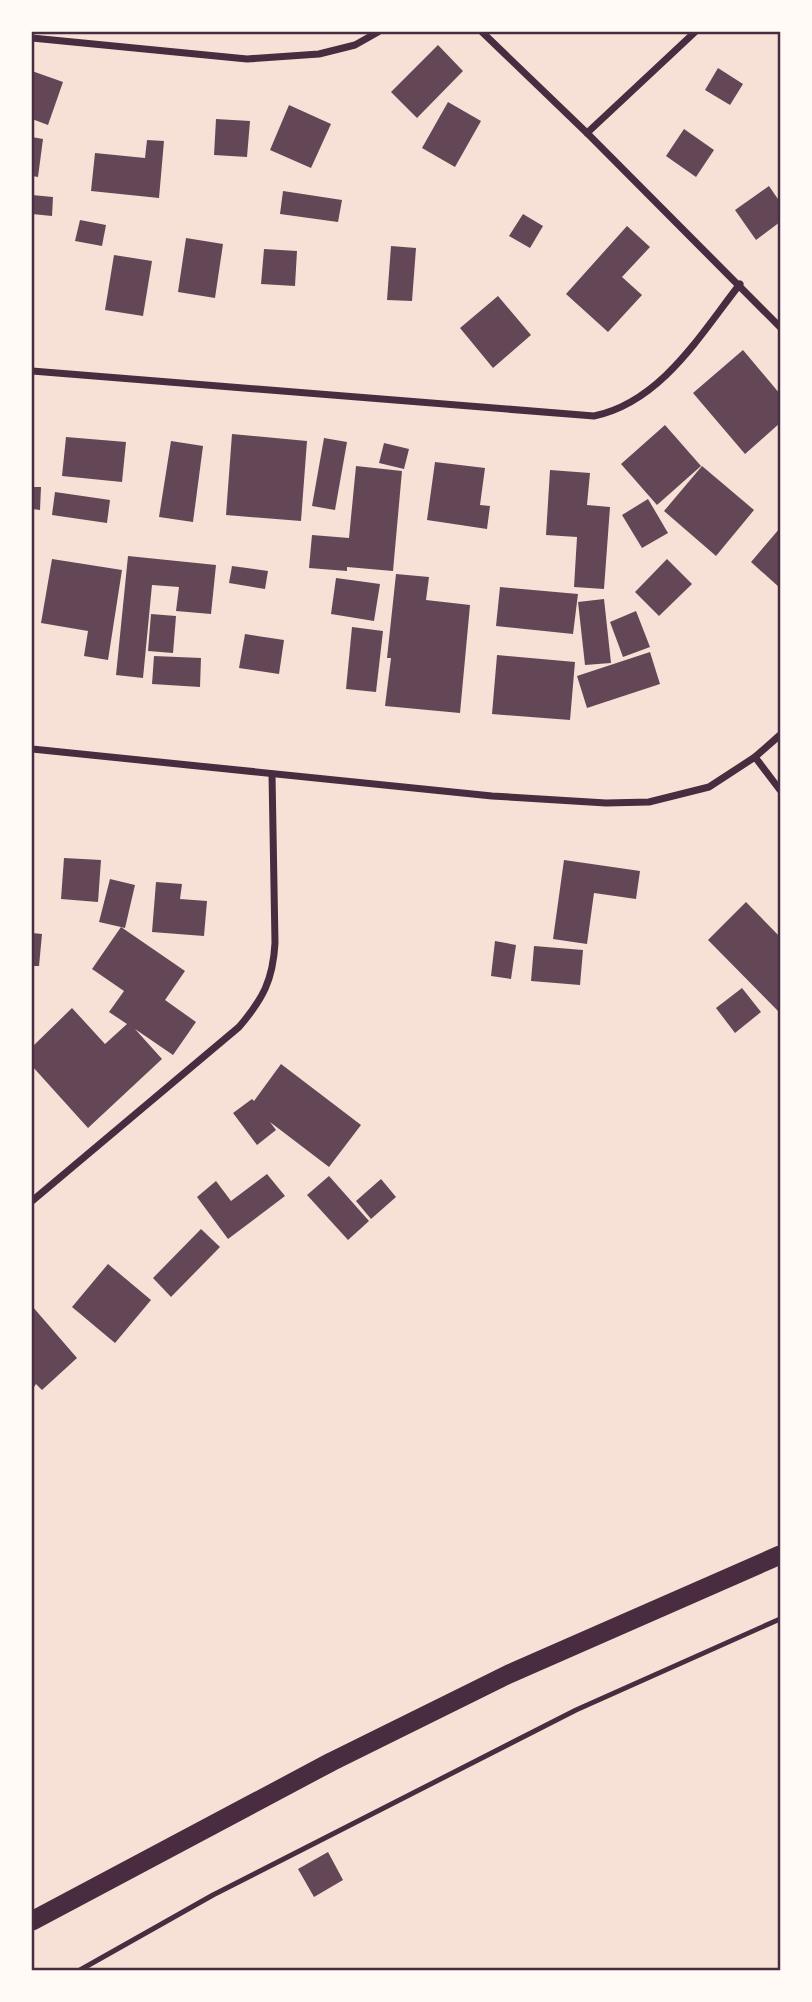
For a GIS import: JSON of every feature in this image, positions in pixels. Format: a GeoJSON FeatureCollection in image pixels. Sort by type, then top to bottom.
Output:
{"type":"FeatureCollection","features":[{"type":"Feature","properties":{"kind":"highway"},"geometry":{"type":"LineString","coordinates":[[32,1921],[331,1762],[509,1674],[780,1555]]}},
{"type":"Feature","properties":{"kind":"street"},"geometry":{"type":"LineString","coordinates":[[32,38],[247,59],[319,54],[355,45],[378,32]]}},
{"type":"Feature","properties":{"kind":"street"},"geometry":{"type":"LineString","coordinates":[[482,32],[780,327]]}},
{"type":"Feature","properties":{"kind":"street"},"geometry":{"type":"LineString","coordinates":[[587,133],[695,32]]}},
{"type":"Feature","properties":{"kind":"street"},"geometry":{"type":"LineString","coordinates":[[32,371],[594,416],[613,412],[634,402],[659,382],[686,353],[740,285]]}},
{"type":"Feature","properties":{"kind":"street"},"geometry":{"type":"LineString","coordinates":[[32,749],[492,796],[606,803],[649,802],[709,787],[755,757],[780,735]]}},
{"type":"Feature","properties":{"kind":"street"},"geometry":{"type":"LineString","coordinates":[[755,757],[780,790]]}},
{"type":"Feature","properties":{"kind":"street"},"geometry":{"type":"LineString","coordinates":[[32,1201],[239,1027],[255,1009],[273,966],[274,955],[272,774]]}},
{"type":"Feature","properties":{"kind":"lane"},"geometry":{"type":"LineString","coordinates":[[80,1970],[213,1895],[576,1710],[780,1619]]}},
{"type":"Feature","properties":{"kind":"building"},"geometry":{"type":"Polygon","coordinates":[[[438,45],[463,71],[417,118],[391,92],[438,45]]]}},
{"type":"Feature","properties":{"kind":"building"},"geometry":{"type":"Polygon","coordinates":[[[718,68],[743,84],[730,105],[705,90],[718,68]]]}},
{"type":"Feature","properties":{"kind":"building"},"geometry":{"type":"Polygon","coordinates":[[[32,71],[63,82],[48,125],[32,119],[32,71]]]}},
{"type":"Feature","properties":{"kind":"building"},"geometry":{"type":"Polygon","coordinates":[[[448,102],[481,121],[455,167],[422,148],[448,102]]]}},
{"type":"Feature","properties":{"kind":"building"},"geometry":{"type":"Polygon","coordinates":[[[289,105],[331,124],[311,168],[270,150],[289,105]]]}},
{"type":"Feature","properties":{"kind":"building"},"geometry":{"type":"Polygon","coordinates":[[[216,119],[250,121],[247,157],[214,155],[216,119]]]}},
{"type":"Feature","properties":{"kind":"building"},"geometry":{"type":"Polygon","coordinates":[[[684,129],[714,150],[696,177],[666,156],[684,129]]]}},
{"type":"Feature","properties":{"kind":"building"},"geometry":{"type":"Polygon","coordinates":[[[32,137],[43,139],[38,177],[32,176],[32,137]]]}},
{"type":"Feature","properties":{"kind":"building"},"geometry":{"type":"Polygon","coordinates":[[[147,140],[164,141],[159,198],[91,191],[95,153],[145,158],[147,140]]]}},
{"type":"Feature","properties":{"kind":"building"},"geometry":{"type":"Polygon","coordinates":[[[769,186],[780,202],[780,222],[756,240],[735,210],[769,186]]]}},
{"type":"Feature","properties":{"kind":"building"},"geometry":{"type":"Polygon","coordinates":[[[283,191],[342,200],[338,222],[280,214],[283,191]]]}},
{"type":"Feature","properties":{"kind":"building"},"geometry":{"type":"Polygon","coordinates":[[[32,195],[53,197],[52,216],[32,214],[32,195]]]}},
{"type":"Feature","properties":{"kind":"building"},"geometry":{"type":"Polygon","coordinates":[[[523,214],[543,226],[530,248],[509,236],[523,214]]]}},
{"type":"Feature","properties":{"kind":"building"},"geometry":{"type":"Polygon","coordinates":[[[80,220],[106,225],[102,246],[75,241],[80,220]]]}},
{"type":"Feature","properties":{"kind":"building"},"geometry":{"type":"Polygon","coordinates":[[[627,226],[650,247],[622,277],[642,295],[608,332],[566,294],[627,226]]]}},
{"type":"Feature","properties":{"kind":"building"},"geometry":{"type":"Polygon","coordinates":[[[186,238],[223,244],[215,298],[178,292],[186,238]]]}},
{"type":"Feature","properties":{"kind":"building"},"geometry":{"type":"Polygon","coordinates":[[[391,246],[416,248],[412,301],[387,300],[391,246]]]}},
{"type":"Feature","properties":{"kind":"building"},"geometry":{"type":"Polygon","coordinates":[[[264,249],[297,251],[295,286],[261,284],[264,249]]]}},
{"type":"Feature","properties":{"kind":"building"},"geometry":{"type":"Polygon","coordinates":[[[114,255],[152,261],[143,316],[105,310],[114,255]]]}},
{"type":"Feature","properties":{"kind":"building"},"geometry":{"type":"Polygon","coordinates":[[[498,296],[531,335],[493,368],[460,328],[498,296]]]}},
{"type":"Feature","properties":{"kind":"building"},"geometry":{"type":"Polygon","coordinates":[[[743,350],[780,394],[780,423],[745,454],[693,393],[743,350]]]}},
{"type":"Feature","properties":{"kind":"building"},"geometry":{"type":"Polygon","coordinates":[[[665,425],[701,466],[657,505],[621,464],[665,425]]]}},
{"type":"Feature","properties":{"kind":"building"},"geometry":{"type":"Polygon","coordinates":[[[232,434],[307,441],[301,521],[226,515],[232,434]]]}},
{"type":"Feature","properties":{"kind":"building"},"geometry":{"type":"Polygon","coordinates":[[[66,437],[126,442],[122,482],[62,476],[66,437]]]}},
{"type":"Feature","properties":{"kind":"building"},"geometry":{"type":"Polygon","coordinates":[[[324,438],[347,442],[335,510],[312,506],[324,438]]]}},
{"type":"Feature","properties":{"kind":"building"},"geometry":{"type":"Polygon","coordinates":[[[171,441],[203,446],[193,522],[159,517],[171,441]]]}},
{"type":"Feature","properties":{"kind":"building"},"geometry":{"type":"Polygon","coordinates":[[[384,443],[409,449],[404,469],[379,463],[384,443]]]}},
{"type":"Feature","properties":{"kind":"building"},"geometry":{"type":"Polygon","coordinates":[[[435,462],[485,468],[480,505],[490,506],[487,529],[427,520],[435,462]]]}},
{"type":"Feature","properties":{"kind":"building"},"geometry":{"type":"Polygon","coordinates":[[[356,466],[402,471],[393,571],[347,567],[347,571],[309,568],[312,535],[349,538],[356,466]]]}},
{"type":"Feature","properties":{"kind":"building"},"geometry":{"type":"Polygon","coordinates":[[[702,466],[754,510],[716,556],[664,511],[702,466]]]}},
{"type":"Feature","properties":{"kind":"building"},"geometry":{"type":"Polygon","coordinates":[[[550,470],[590,473],[587,505],[610,507],[604,589],[574,587],[577,537],[546,535],[550,470]]]}},
{"type":"Feature","properties":{"kind":"building"},"geometry":{"type":"Polygon","coordinates":[[[32,487],[41,487],[40,510],[32,509],[32,487]]]}},
{"type":"Feature","properties":{"kind":"building"},"geometry":{"type":"Polygon","coordinates":[[[55,492],[110,500],[107,523],[52,515],[55,492]]]}},
{"type":"Feature","properties":{"kind":"building"},"geometry":{"type":"Polygon","coordinates":[[[648,499],[668,533],[642,548],[622,515],[648,499]]]}},
{"type":"Feature","properties":{"kind":"building"},"geometry":{"type":"Polygon","coordinates":[[[780,528],[780,588],[751,562],[780,528]]]}},
{"type":"Feature","properties":{"kind":"building"},"geometry":{"type":"Polygon","coordinates":[[[128,556],[216,565],[211,614],[176,611],[179,587],[152,585],[143,678],[116,675],[128,556]]]}},
{"type":"Feature","properties":{"kind":"building"},"geometry":{"type":"Polygon","coordinates":[[[52,559],[122,570],[108,660],[84,656],[88,631],[41,623],[52,559]]]}},
{"type":"Feature","properties":{"kind":"building"},"geometry":{"type":"Polygon","coordinates":[[[667,559],[692,584],[659,616],[635,592],[667,559]]]}},
{"type":"Feature","properties":{"kind":"building"},"geometry":{"type":"Polygon","coordinates":[[[232,566],[268,571],[265,589],[229,583],[232,566]]]}},
{"type":"Feature","properties":{"kind":"building"},"geometry":{"type":"Polygon","coordinates":[[[396,574],[429,577],[426,600],[470,605],[460,713],[385,706],[396,574]]]}},
{"type":"Feature","properties":{"kind":"building"},"geometry":{"type":"Polygon","coordinates":[[[336,578],[380,584],[374,621],[331,614],[336,578]]]}},
{"type":"Feature","properties":{"kind":"building"},"geometry":{"type":"Polygon","coordinates":[[[500,587],[578,594],[573,634],[496,626],[500,587]]]}},
{"type":"Feature","properties":{"kind":"building"},"geometry":{"type":"Polygon","coordinates":[[[604,599],[611,663],[585,665],[578,602],[604,599]]]}},
{"type":"Feature","properties":{"kind":"building"},"geometry":{"type":"Polygon","coordinates":[[[636,611],[650,647],[623,657],[610,622],[636,611]]]}},
{"type":"Feature","properties":{"kind":"building"},"geometry":{"type":"Polygon","coordinates":[[[151,614],[176,616],[173,653],[148,651],[151,614]]]}},
{"type":"Feature","properties":{"kind":"building"},"geometry":{"type":"Polygon","coordinates":[[[352,627],[383,631],[376,692],[346,689],[352,627]]]}},
{"type":"Feature","properties":{"kind":"building"},"geometry":{"type":"Polygon","coordinates":[[[245,634],[284,640],[279,674],[239,668],[245,634]]]}},
{"type":"Feature","properties":{"kind":"building"},"geometry":{"type":"Polygon","coordinates":[[[650,652],[660,684],[587,708],[577,676],[650,652]]]}},
{"type":"Feature","properties":{"kind":"building"},"geometry":{"type":"Polygon","coordinates":[[[497,655],[575,662],[570,720],[492,714],[497,655]]]}},
{"type":"Feature","properties":{"kind":"building"},"geometry":{"type":"Polygon","coordinates":[[[154,656],[201,658],[200,687],[152,684],[154,656]]]}},
{"type":"Feature","properties":{"kind":"building"},"geometry":{"type":"Polygon","coordinates":[[[64,858],[101,860],[98,902],[61,899],[64,858]]]}},
{"type":"Feature","properties":{"kind":"building"},"geometry":{"type":"Polygon","coordinates":[[[564,860],[640,871],[636,899],[594,893],[587,944],[553,939],[564,860]]]}},
{"type":"Feature","properties":{"kind":"building"},"geometry":{"type":"Polygon","coordinates":[[[110,879],[135,885],[125,928],[99,922],[110,879]]]}},
{"type":"Feature","properties":{"kind":"building"},"geometry":{"type":"Polygon","coordinates":[[[156,882],[182,884],[180,899],[207,901],[204,936],[152,932],[156,882]]]}},
{"type":"Feature","properties":{"kind":"building"},"geometry":{"type":"Polygon","coordinates":[[[746,902],[780,937],[778,1011],[708,940],[746,902]]]}},
{"type":"Feature","properties":{"kind":"building"},"geometry":{"type":"Polygon","coordinates":[[[121,927],[185,971],[165,1000],[196,1022],[173,1055],[135,1029],[162,1059],[88,1128],[32,1066],[32,1047],[72,1008],[105,1044],[127,1024],[109,1012],[124,991],[92,969],[121,927]]]}},
{"type":"Feature","properties":{"kind":"building"},"geometry":{"type":"Polygon","coordinates":[[[32,933],[42,934],[39,966],[32,966],[32,933]]]}},
{"type":"Feature","properties":{"kind":"building"},"geometry":{"type":"Polygon","coordinates":[[[495,941],[516,945],[511,979],[491,976],[495,941]]]}},
{"type":"Feature","properties":{"kind":"building"},"geometry":{"type":"Polygon","coordinates":[[[534,946],[583,950],[580,985],[531,981],[534,946]]]}},
{"type":"Feature","properties":{"kind":"building"},"geometry":{"type":"Polygon","coordinates":[[[742,988],[761,1012],[735,1033],[716,1008],[742,988]]]}},
{"type":"Feature","properties":{"kind":"building"},"geometry":{"type":"Polygon","coordinates":[[[281,1064],[361,1125],[329,1167],[270,1122],[276,1130],[257,1145],[233,1113],[252,1099],[254,1101],[281,1064]]]}},
{"type":"Feature","properties":{"kind":"building"},"geometry":{"type":"Polygon","coordinates":[[[267,1174],[285,1196],[228,1239],[197,1197],[216,1181],[231,1201],[267,1174]]]}},
{"type":"Feature","properties":{"kind":"building"},"geometry":{"type":"Polygon","coordinates":[[[329,1176],[369,1221],[348,1240],[307,1195],[329,1176]]]}},
{"type":"Feature","properties":{"kind":"building"},"geometry":{"type":"Polygon","coordinates":[[[381,1179],[396,1197],[371,1219],[356,1201],[381,1179]]]}},
{"type":"Feature","properties":{"kind":"building"},"geometry":{"type":"Polygon","coordinates":[[[201,1229],[220,1247],[171,1297],[153,1278],[201,1229]]]}},
{"type":"Feature","properties":{"kind":"building"},"geometry":{"type":"Polygon","coordinates":[[[108,1264],[151,1300],[115,1343],[72,1307],[108,1264]]]}},
{"type":"Feature","properties":{"kind":"building"},"geometry":{"type":"Polygon","coordinates":[[[32,1306],[77,1358],[42,1390],[36,1384],[32,1390],[32,1306]]]}},
{"type":"Feature","properties":{"kind":"building"},"geometry":{"type":"Polygon","coordinates":[[[328,1852],[343,1880],[314,1897],[298,1869],[328,1852]]]}}]}
